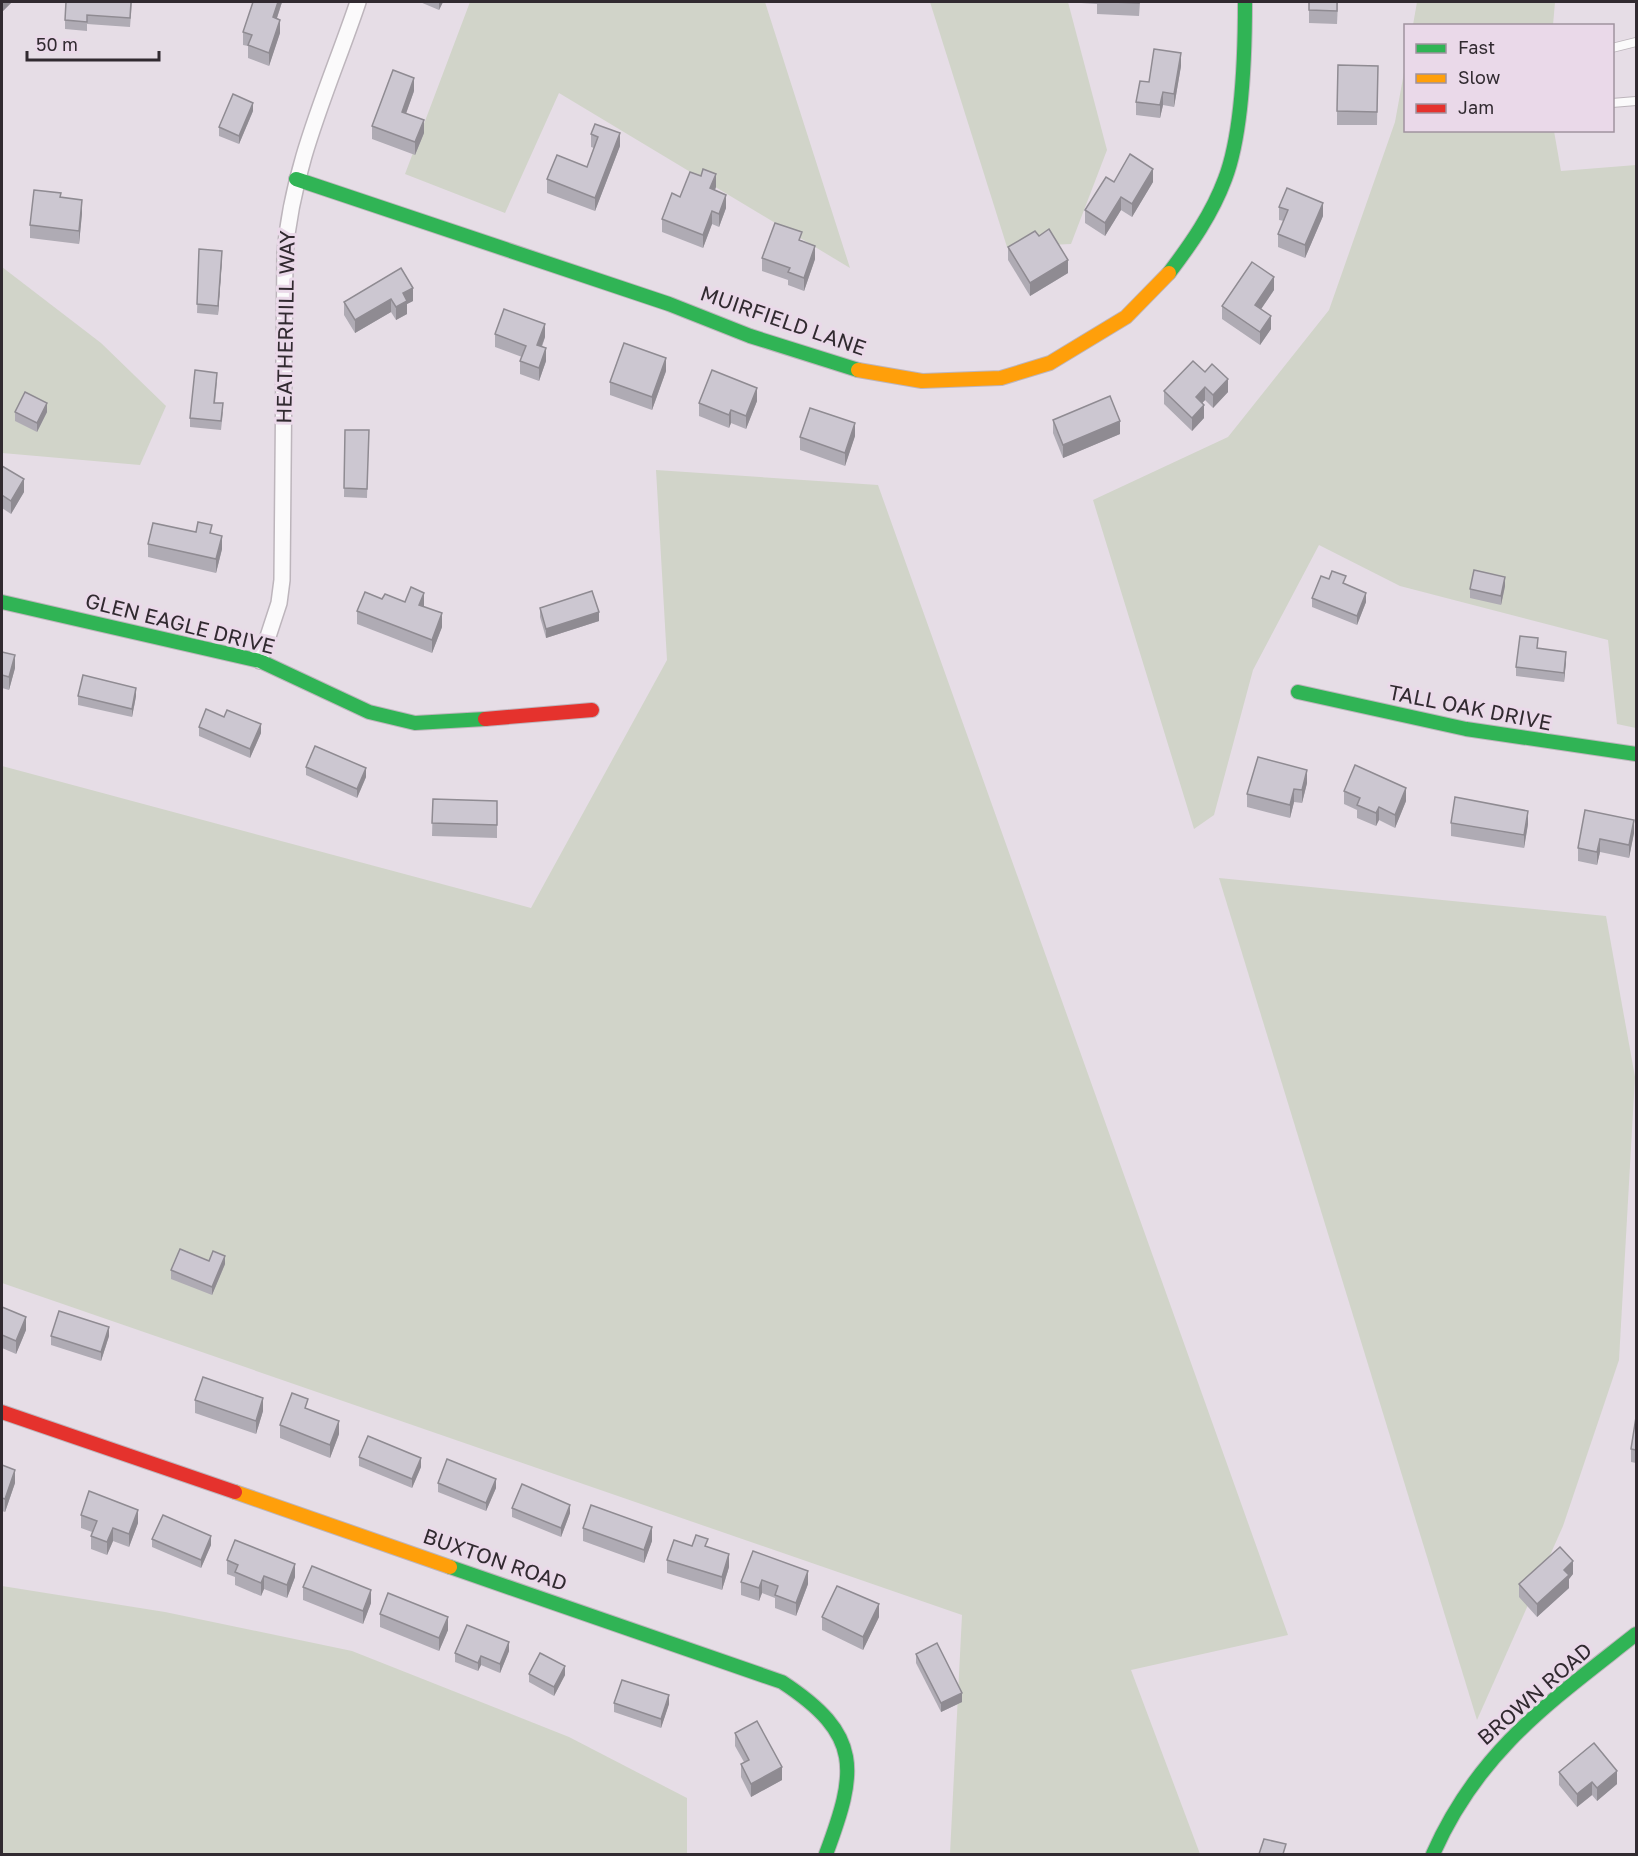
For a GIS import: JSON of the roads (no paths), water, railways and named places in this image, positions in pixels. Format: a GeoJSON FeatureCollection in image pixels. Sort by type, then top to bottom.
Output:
{"type":"FeatureCollection","features":[{"type":"Feature","properties":{"kind":"street","name":"HEATHERHILL WAY"},"geometry":{"type":"LineString","coordinates":[[260,661],[279,603],[282,580],[285,254],[296,179],[314,119],[336,68],[358,2]]}},
{"type":"Feature","properties":{"kind":"street","name":"MUIRFIELD LANE"},"geometry":{"type":"LineString","coordinates":[[296,179],[669,304],[750,336],[849,368],[922,381],[1001,378],[1050,363],[1073,352],[1126,317],[1162,283],[1198,235],[1225,179],[1233,150],[1245,54],[1245,2]]}},
{"type":"Feature","properties":{"kind":"street","name":"GLEN EAGLE DRIVE"},"geometry":{"type":"LineString","coordinates":[[2,602],[260,661],[348,705],[415,723],[440,723],[592,710]]}},
{"type":"Feature","properties":{"kind":"street","name":"TALL OAK DRIVE"},"geometry":{"type":"LineString","coordinates":[[1298,692],[1409,720],[1496,737],[1636,754]]}},
{"type":"Feature","properties":{"kind":"street","name":"BUXTON ROAD"},"geometry":{"type":"LineString","coordinates":[[2,1412],[783,1682],[807,1697],[825,1714],[841,1738],[848,1762],[849,1782],[826,1854]]}},
{"type":"Feature","properties":{"kind":"street","name":"BROWN ROAD"},"geometry":{"type":"LineString","coordinates":[[1433,1854],[1448,1822],[1482,1769],[1555,1699],[1636,1634]]}},
{"type":"Feature","properties":{"kind":"lane"},"geometry":{"type":"LineString","coordinates":[[1614,48],[1636,42]]}},
{"type":"Feature","properties":{"kind":"lane"},"geometry":{"type":"LineString","coordinates":[[1614,103],[1622,104],[1636,100]]}}]}
